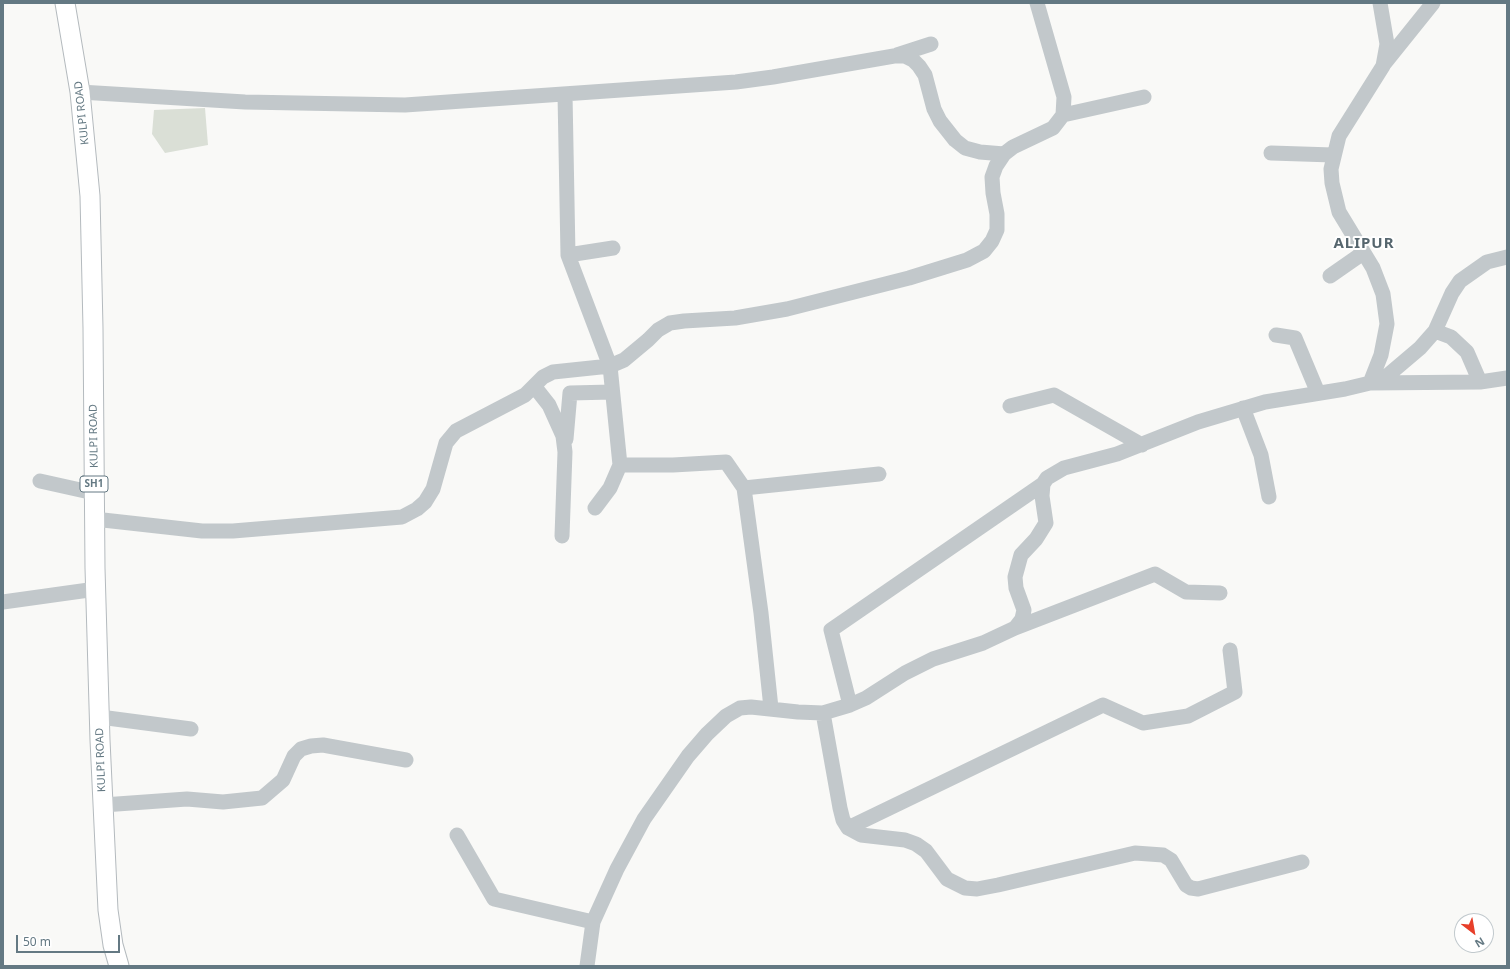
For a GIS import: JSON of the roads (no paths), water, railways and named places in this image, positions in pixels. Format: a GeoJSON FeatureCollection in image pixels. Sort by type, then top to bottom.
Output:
{"type":"FeatureCollection","features":[{"type":"Feature","properties":{"kind":"main road","name":"KULPI ROAD"},"geometry":{"type":"LineString","coordinates":[[65,3],[80,92],[90,204],[93,328],[94,519],[103,804],[108,910],[113,945],[119,966]]}},
{"type":"Feature","properties":{"kind":"street"},"geometry":{"type":"LineString","coordinates":[[94,519],[202,531],[233,531],[402,517],[417,509],[425,502],[433,489],[446,443],[456,431],[525,395],[543,377],[554,372],[610,366],[624,360],[658,330],[670,323],[735,318],[788,309],[909,278],[968,260],[984,251],[992,241],[997,230],[997,214],[992,193],[992,177],[996,166],[1004,154],[1013,147],[1053,128],[1063,115],[1064,96],[1037,3]]}},
{"type":"Feature","properties":{"kind":"street"},"geometry":{"type":"LineString","coordinates":[[1380,3],[1387,44],[1383,66]]}},
{"type":"Feature","properties":{"kind":"street"},"geometry":{"type":"LineString","coordinates":[[1370,383],[1381,355],[1387,324],[1383,294],[1380,282],[1339,212],[1332,183],[1334,155],[1339,136],[1347,120],[1383,66],[1433,3]]}},
{"type":"Feature","properties":{"kind":"street"},"geometry":{"type":"LineString","coordinates":[[80,92],[245,102],[405,105],[693,86],[758,79],[894,56],[931,44]]}},
{"type":"Feature","properties":{"kind":"street"},"geometry":{"type":"LineString","coordinates":[[894,56],[905,56],[913,60],[919,66],[925,75],[934,108],[940,121],[955,140],[965,148],[980,152],[1004,154]]}},
{"type":"Feature","properties":{"kind":"street"},"geometry":{"type":"LineString","coordinates":[[565,94],[568,255],[610,366],[620,465],[610,488],[595,508]]}},
{"type":"Feature","properties":{"kind":"street"},"geometry":{"type":"LineString","coordinates":[[1063,115],[1144,97]]}},
{"type":"Feature","properties":{"kind":"street"},"geometry":{"type":"LineString","coordinates":[[1271,153],[1334,155]]}},
{"type":"Feature","properties":{"kind":"street"},"geometry":{"type":"LineString","coordinates":[[568,255],[613,248]]}},
{"type":"Feature","properties":{"kind":"street"},"geometry":{"type":"LineString","coordinates":[[1330,276],[1363,253]]}},
{"type":"Feature","properties":{"kind":"street"},"geometry":{"type":"LineString","coordinates":[[1370,383],[1387,376],[1420,348],[1435,331],[1452,293],[1460,281],[1487,262],[1507,257]]}},
{"type":"Feature","properties":{"kind":"street"},"geometry":{"type":"LineString","coordinates":[[1435,331],[1451,337],[1467,352],[1480,382]]}},
{"type":"Feature","properties":{"kind":"street"},"geometry":{"type":"LineString","coordinates":[[1276,335],[1295,338],[1318,393]]}},
{"type":"Feature","properties":{"kind":"street"},"geometry":{"type":"LineString","coordinates":[[850,706],[831,630],[1043,484],[1047,478],[1064,468],[1117,454],[1198,422],[1265,402],[1370,383],[1480,382],[1507,378]]}},
{"type":"Feature","properties":{"kind":"street"},"geometry":{"type":"LineString","coordinates":[[534,386],[549,405],[563,436],[565,452]]}},
{"type":"Feature","properties":{"kind":"street"},"geometry":{"type":"LineString","coordinates":[[562,536],[565,452],[570,393],[612,392]]}},
{"type":"Feature","properties":{"kind":"street"},"geometry":{"type":"LineString","coordinates":[[1010,406],[1054,395],[1142,444]]}},
{"type":"Feature","properties":{"kind":"street"},"geometry":{"type":"LineString","coordinates":[[1243,408],[1261,455],[1269,497]]}},
{"type":"Feature","properties":{"kind":"street"},"geometry":{"type":"LineString","coordinates":[[620,465],[673,465],[726,462],[744,488],[761,613],[771,708]]}},
{"type":"Feature","properties":{"kind":"street"},"geometry":{"type":"LineString","coordinates":[[744,488],[879,474]]}},
{"type":"Feature","properties":{"kind":"street"},"geometry":{"type":"LineString","coordinates":[[40,481],[94,493]]}},
{"type":"Feature","properties":{"kind":"street"},"geometry":{"type":"LineString","coordinates":[[1015,628],[1022,619],[1024,610],[1016,588],[1015,577],[1021,554],[1036,539],[1046,523],[1042,496],[1043,484]]}},
{"type":"Feature","properties":{"kind":"street"},"geometry":{"type":"LineString","coordinates":[[587,966],[593,922],[617,868],[644,819],[688,756],[706,734],[726,716],[740,708],[771,708],[798,712],[823,713],[850,706],[866,698],[905,673],[933,659],[983,643],[1015,628],[1154,574],[1186,592],[1220,593]]}},
{"type":"Feature","properties":{"kind":"street"},"geometry":{"type":"LineString","coordinates":[[3,602],[96,589]]}},
{"type":"Feature","properties":{"kind":"street"},"geometry":{"type":"LineString","coordinates":[[848,828],[1103,705],[1143,723],[1188,716],[1235,692],[1230,650]]}},
{"type":"Feature","properties":{"kind":"street"},"geometry":{"type":"LineString","coordinates":[[823,713],[840,808],[843,820],[848,828],[861,835],[905,840],[916,844],[926,851],[948,879],[966,888],[977,889],[998,885],[1135,853],[1163,855],[1171,860],[1186,885],[1191,888],[1198,889],[1302,862]]}},
{"type":"Feature","properties":{"kind":"street"},"geometry":{"type":"LineString","coordinates":[[100,717],[191,729]]}},
{"type":"Feature","properties":{"kind":"street"},"geometry":{"type":"LineString","coordinates":[[103,804],[187,799],[223,802],[262,798],[283,780],[294,756],[301,749],[311,746],[323,745],[406,760]]}},
{"type":"Feature","properties":{"kind":"street"},"geometry":{"type":"LineString","coordinates":[[457,835],[494,899],[593,922]]}},
{"type":"Feature","properties":{"kind":"district","name":"ALIPUR"},"geometry":{"type":"Point","coordinates":[1364,244]}}]}
